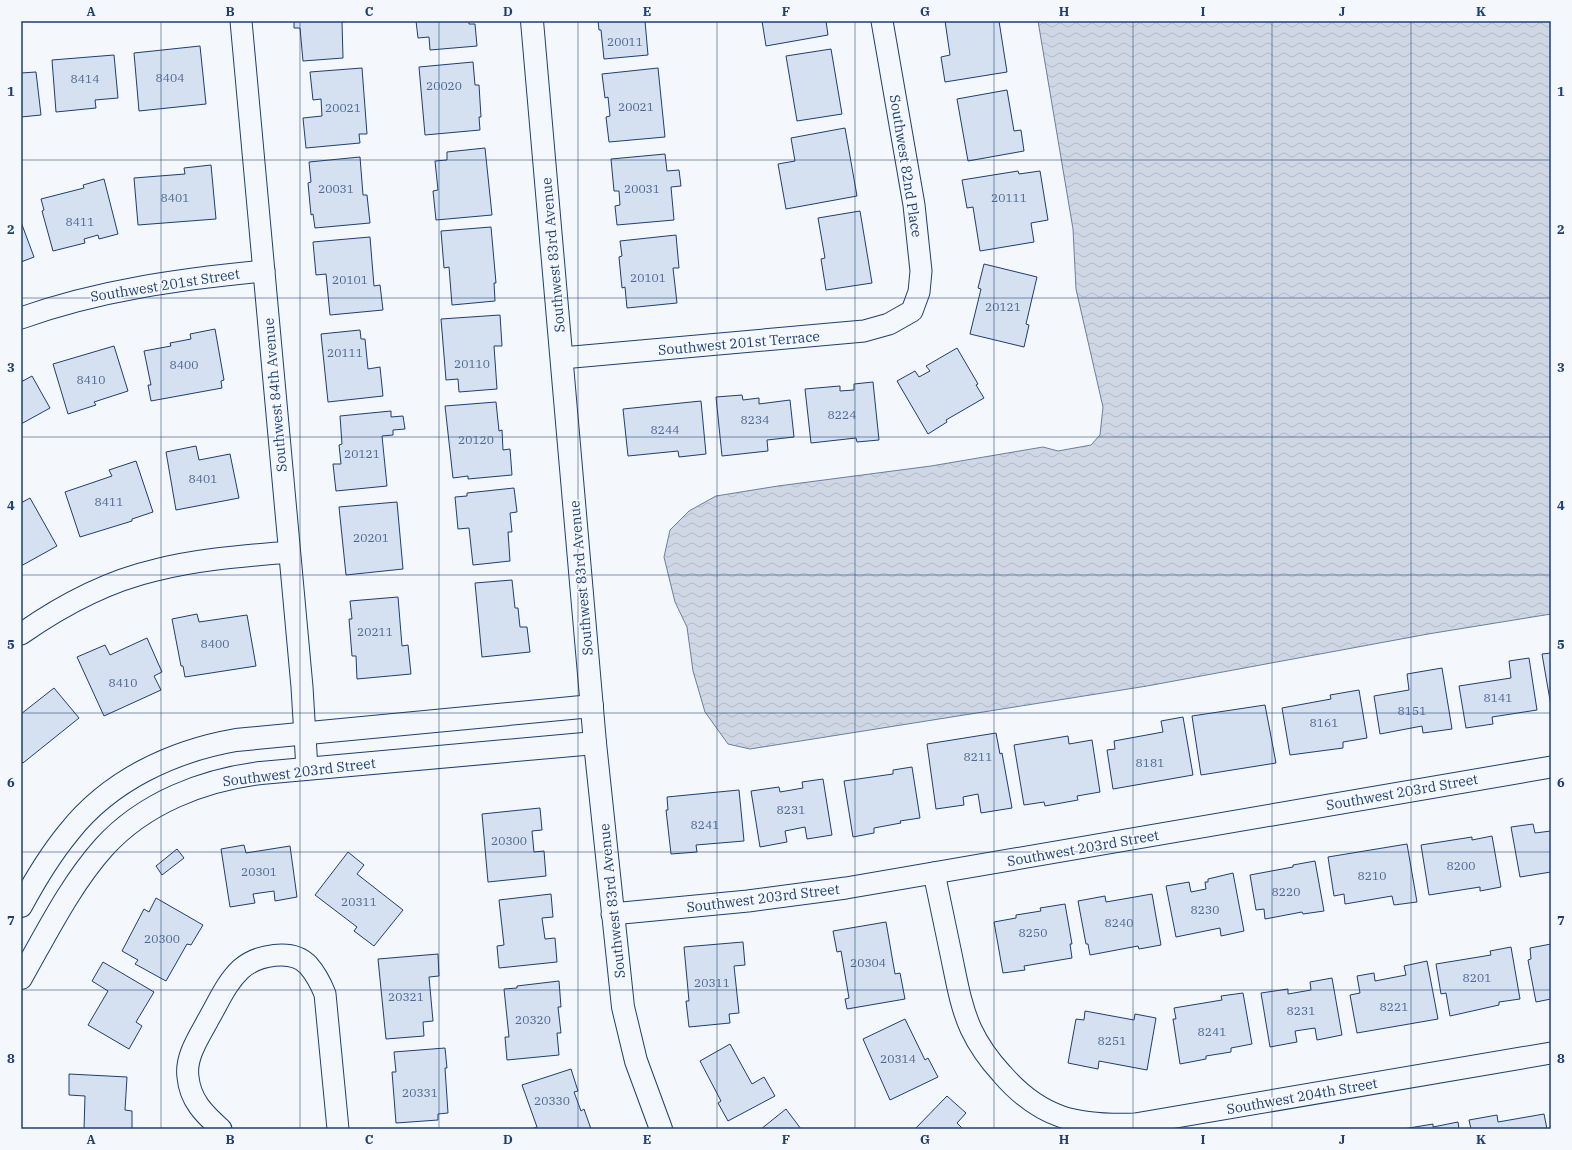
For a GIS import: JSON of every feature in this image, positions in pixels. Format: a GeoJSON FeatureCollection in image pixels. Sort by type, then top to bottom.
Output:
{"type":"FeatureCollection","features":[{"type":"Feature","properties":{"kind":"street","name":"Southwest 84th Avenue"},"geometry":{"type":"LineString","coordinates":[[241,21],[307,769]]}},
{"type":"Feature","properties":{"kind":"street","name":"Southwest 83rd Avenue"},"geometry":{"type":"LineString","coordinates":[[532,21],[595,743],[612,914],[627,1029],[643,1083],[661,1129]]}},
{"type":"Feature","properties":{"kind":"street","name":"Southwest 82nd Place"},"geometry":{"type":"LineString","coordinates":[[882,21],[914,205],[921,271],[919,292],[912,311]]}},
{"type":"Feature","properties":{"kind":"street","name":"Southwest 201st Street"},"geometry":{"type":"LineString","coordinates":[[21,318],[71,301],[120,290],[190,279],[264,271]]}},
{"type":"Feature","properties":{"kind":"street","name":"Southwest 201st Terrace"},"geometry":{"type":"LineString","coordinates":[[562,358],[864,331],[897,321],[912,311]]}},
{"type":"Feature","properties":{"kind":"street"},"geometry":{"type":"LineString","coordinates":[[21,634],[61,608],[104,588],[138,575],[191,563],[289,552]]}},
{"type":"Feature","properties":{"kind":"street"},"geometry":{"type":"LineString","coordinates":[[21,906],[51,856],[82,816],[111,792],[150,767],[168,758],[217,743],[592,706]]}},
{"type":"Feature","properties":{"kind":"street","name":"Southwest 203rd Street"},"geometry":{"type":"LineString","coordinates":[[21,978],[80,877],[104,847],[136,819],[167,801],[199,786],[240,776],[595,743]]}},
{"type":"Feature","properties":{"kind":"street","name":"Southwest 203rd Street"},"geometry":{"type":"LineString","coordinates":[[612,914],[811,893],[1551,767]]}},
{"type":"Feature","properties":{"kind":"street","name":"Southwest 204th Street"},"geometry":{"type":"LineString","coordinates":[[934,873],[958,990],[971,1030],[987,1057],[1010,1084],[1036,1106],[1053,1114],[1092,1123],[1135,1124],[1551,1053]]}},
{"type":"Feature","properties":{"kind":"street"},"geometry":{"type":"LineString","coordinates":[[221,1129],[199,1108],[193,1098],[187,1075],[190,1056],[231,980],[250,962],[268,956],[289,956],[308,964],[320,981],[325,994],[338,1129]]}},
{"type":"Feature","properties":{"kind":"water"},"geometry":{"type":"Polygon","coordinates":[[[1038,21],[1551,21],[1551,614],[1428,634],[1147,686],[750,749],[728,744],[705,712],[693,671],[687,627],[675,602],[664,557],[670,530],[689,511],[716,496],[778,486],[931,466],[1043,447],[1058,451],[1091,445],[1100,435],[1103,407],[1076,289],[1073,229],[1038,21]]]}},
{"type":"Feature","properties":{"kind":"building"},"geometry":{"type":"Polygon","coordinates":[[[294,21],[353,21],[342,22],[343,58],[303,61],[300,28],[294,28],[294,21]]]}},
{"type":"Feature","properties":{"kind":"building"},"geometry":{"type":"Polygon","coordinates":[[[416,21],[469,21],[469,24],[475,24],[477,46],[430,50],[429,37],[418,38],[416,21]]]}},
{"type":"Feature","properties":{"kind":"building"},"geometry":{"type":"Polygon","coordinates":[[[598,21],[645,21],[648,55],[604,59],[601,30],[599,30],[598,21]]]}},
{"type":"Feature","properties":{"kind":"building"},"geometry":{"type":"Polygon","coordinates":[[[762,21],[826,21],[828,35],[766,46],[762,21]]]}},
{"type":"Feature","properties":{"kind":"building"},"geometry":{"type":"Polygon","coordinates":[[[945,21],[999,21],[1007,72],[945,82],[941,57],[950,55],[945,21]]]}},
{"type":"Feature","properties":{"kind":"building"},"geometry":{"type":"Polygon","coordinates":[[[200,46],[206,104],[139,111],[134,53],[200,46]]]}},
{"type":"Feature","properties":{"kind":"building"},"geometry":{"type":"Polygon","coordinates":[[[831,49],[842,114],[797,121],[786,56],[831,49]]]}},
{"type":"Feature","properties":{"kind":"building"},"geometry":{"type":"Polygon","coordinates":[[[114,55],[118,98],[95,100],[96,108],[56,112],[52,60],[114,55]]]}},
{"type":"Feature","properties":{"kind":"building"},"geometry":{"type":"Polygon","coordinates":[[[473,62],[475,85],[479,85],[481,117],[479,117],[480,130],[425,135],[419,67],[473,62]]]}},
{"type":"Feature","properties":{"kind":"building"},"geometry":{"type":"Polygon","coordinates":[[[362,68],[367,134],[359,134],[360,143],[306,148],[303,118],[322,116],[321,99],[313,100],[310,72],[362,68]]]}},
{"type":"Feature","properties":{"kind":"building"},"geometry":{"type":"Polygon","coordinates":[[[658,68],[665,137],[609,142],[606,117],[610,116],[608,97],[605,98],[602,74],[658,68]]]}},
{"type":"Feature","properties":{"kind":"building"},"geometry":{"type":"Polygon","coordinates":[[[36,72],[41,115],[21,117],[21,73],[36,72]]]}},
{"type":"Feature","properties":{"kind":"building"},"geometry":{"type":"Polygon","coordinates":[[[1007,90],[1014,131],[1021,130],[1024,151],[968,161],[957,99],[1007,90]]]}},
{"type":"Feature","properties":{"kind":"building"},"geometry":{"type":"Polygon","coordinates":[[[845,128],[857,196],[786,209],[778,164],[795,161],[791,138],[845,128]]]}},
{"type":"Feature","properties":{"kind":"building"},"geometry":{"type":"Polygon","coordinates":[[[485,148],[492,215],[436,220],[433,191],[438,190],[435,161],[447,160],[447,152],[485,148]]]}},
{"type":"Feature","properties":{"kind":"building"},"geometry":{"type":"Polygon","coordinates":[[[665,154],[667,171],[679,170],[681,186],[671,187],[674,220],[617,225],[615,206],[620,205],[619,191],[614,191],[611,159],[665,154]]]}},
{"type":"Feature","properties":{"kind":"building"},"geometry":{"type":"Polygon","coordinates":[[[360,157],[363,195],[367,195],[370,223],[315,228],[313,214],[311,215],[308,183],[311,182],[309,162],[360,157]]]}},
{"type":"Feature","properties":{"kind":"building"},"geometry":{"type":"Polygon","coordinates":[[[211,165],[216,219],[138,225],[134,178],[185,174],[184,168],[211,165]]]}},
{"type":"Feature","properties":{"kind":"building"},"geometry":{"type":"Polygon","coordinates":[[[1018,171],[1019,174],[1040,171],[1048,220],[1031,223],[1034,242],[980,251],[973,207],[967,208],[962,180],[1018,171]]]}},
{"type":"Feature","properties":{"kind":"building"},"geometry":{"type":"Polygon","coordinates":[[[104,179],[118,234],[99,239],[98,235],[84,239],[85,243],[53,251],[42,211],[44,210],[41,199],[84,188],[83,185],[104,179]]]}},
{"type":"Feature","properties":{"kind":"building"},"geometry":{"type":"Polygon","coordinates":[[[860,211],[872,283],[826,290],[821,259],[825,258],[818,218],[860,211]]]}},
{"type":"Feature","properties":{"kind":"building"},"geometry":{"type":"Polygon","coordinates":[[[21,222],[34,257],[21,262],[21,222]]]}},
{"type":"Feature","properties":{"kind":"building"},"geometry":{"type":"Polygon","coordinates":[[[491,227],[496,283],[494,283],[495,301],[452,305],[449,267],[444,268],[441,231],[491,227]]]}},
{"type":"Feature","properties":{"kind":"building"},"geometry":{"type":"Polygon","coordinates":[[[676,235],[679,268],[673,268],[677,303],[627,308],[625,287],[622,288],[619,257],[622,256],[620,241],[676,235]]]}},
{"type":"Feature","properties":{"kind":"building"},"geometry":{"type":"Polygon","coordinates":[[[370,237],[374,286],[380,285],[383,310],[330,315],[326,274],[316,275],[313,242],[370,237]]]}},
{"type":"Feature","properties":{"kind":"building"},"geometry":{"type":"Polygon","coordinates":[[[984,264],[1037,277],[1026,324],[1029,325],[1024,347],[970,334],[981,289],[978,288],[984,264]]]}},
{"type":"Feature","properties":{"kind":"building"},"geometry":{"type":"Polygon","coordinates":[[[500,315],[502,346],[494,346],[497,389],[459,392],[458,379],[446,380],[441,319],[500,315]]]}},
{"type":"Feature","properties":{"kind":"building"},"geometry":{"type":"Polygon","coordinates":[[[215,329],[224,380],[221,381],[222,388],[151,401],[148,385],[151,385],[144,351],[171,346],[170,343],[191,339],[190,334],[215,329]]]}},
{"type":"Feature","properties":{"kind":"building"},"geometry":{"type":"Polygon","coordinates":[[[360,330],[361,339],[365,339],[368,369],[380,367],[383,396],[328,402],[321,334],[360,330]]]}},
{"type":"Feature","properties":{"kind":"building"},"geometry":{"type":"Polygon","coordinates":[[[114,346],[128,391],[94,402],[96,405],[68,414],[53,364],[114,346]]]}},
{"type":"Feature","properties":{"kind":"building"},"geometry":{"type":"Polygon","coordinates":[[[957,348],[978,384],[976,385],[984,398],[946,420],[947,422],[928,434],[897,381],[915,371],[919,377],[930,371],[926,366],[957,348]]]}},
{"type":"Feature","properties":{"kind":"building"},"geometry":{"type":"Polygon","coordinates":[[[32,376],[50,408],[21,424],[21,382],[32,376]]]}},
{"type":"Feature","properties":{"kind":"building"},"geometry":{"type":"Polygon","coordinates":[[[873,382],[879,440],[857,442],[856,438],[811,443],[805,389],[840,386],[840,391],[854,390],[854,384],[873,382]]]}},
{"type":"Feature","properties":{"kind":"building"},"geometry":{"type":"Polygon","coordinates":[[[742,395],[743,400],[759,398],[759,404],[790,400],[794,437],[767,440],[768,451],[722,456],[716,397],[742,395]]]}},
{"type":"Feature","properties":{"kind":"building"},"geometry":{"type":"Polygon","coordinates":[[[701,401],[706,454],[679,457],[678,451],[628,456],[623,409],[701,401]]]}},
{"type":"Feature","properties":{"kind":"building"},"geometry":{"type":"Polygon","coordinates":[[[496,402],[499,431],[502,430],[503,450],[510,449],[512,475],[468,479],[468,476],[453,478],[445,406],[496,402]]]}},
{"type":"Feature","properties":{"kind":"building"},"geometry":{"type":"Polygon","coordinates":[[[391,411],[391,417],[403,416],[405,429],[393,430],[393,435],[382,436],[387,486],[336,491],[333,464],[341,464],[339,445],[342,444],[340,416],[391,411]]]}},
{"type":"Feature","properties":{"kind":"building"},"geometry":{"type":"Polygon","coordinates":[[[196,446],[199,460],[230,454],[239,498],[176,510],[166,452],[196,446]]]}},
{"type":"Feature","properties":{"kind":"building"},"geometry":{"type":"Polygon","coordinates":[[[136,461],[153,512],[132,519],[132,521],[80,537],[65,492],[112,476],[109,470],[136,461]]]}},
{"type":"Feature","properties":{"kind":"building"},"geometry":{"type":"Polygon","coordinates":[[[514,488],[517,512],[510,513],[512,532],[508,532],[510,561],[473,565],[469,528],[458,529],[455,497],[467,496],[467,493],[514,488]]]}},
{"type":"Feature","properties":{"kind":"building"},"geometry":{"type":"Polygon","coordinates":[[[30,498],[57,546],[21,566],[21,503],[30,498]]]}},
{"type":"Feature","properties":{"kind":"building"},"geometry":{"type":"Polygon","coordinates":[[[397,502],[403,569],[346,575],[339,507],[397,502]]]}},
{"type":"Feature","properties":{"kind":"building"},"geometry":{"type":"Polygon","coordinates":[[[512,580],[515,608],[518,608],[520,627],[527,627],[530,652],[482,657],[475,583],[512,580]]]}},
{"type":"Feature","properties":{"kind":"building"},"geometry":{"type":"Polygon","coordinates":[[[398,597],[402,646],[408,645],[411,674],[357,679],[356,656],[352,656],[349,619],[352,619],[350,601],[398,597]]]}},
{"type":"Feature","properties":{"kind":"building"},"geometry":{"type":"Polygon","coordinates":[[[197,614],[199,622],[247,615],[256,666],[185,677],[183,666],[181,666],[172,619],[197,614]]]}},
{"type":"Feature","properties":{"kind":"building"},"geometry":{"type":"Polygon","coordinates":[[[147,638],[162,672],[154,676],[161,690],[104,716],[77,657],[105,645],[110,655],[147,638]]]}},
{"type":"Feature","properties":{"kind":"building"},"geometry":{"type":"Polygon","coordinates":[[[1551,653],[1551,706],[1542,654],[1551,653]]]}},
{"type":"Feature","properties":{"kind":"building"},"geometry":{"type":"Polygon","coordinates":[[[1529,658],[1537,710],[1492,717],[1493,724],[1466,728],[1459,686],[1511,678],[1509,661],[1529,658]]]}},
{"type":"Feature","properties":{"kind":"building"},"geometry":{"type":"Polygon","coordinates":[[[1442,668],[1452,729],[1423,733],[1422,726],[1380,734],[1374,696],[1409,690],[1407,674],[1442,668]]]}},
{"type":"Feature","properties":{"kind":"building"},"geometry":{"type":"Polygon","coordinates":[[[54,688],[79,718],[23,763],[21,761],[21,714],[54,688]]]}},
{"type":"Feature","properties":{"kind":"building"},"geometry":{"type":"Polygon","coordinates":[[[1359,690],[1367,738],[1343,742],[1343,748],[1290,755],[1282,708],[1331,699],[1330,695],[1359,690]]]}},
{"type":"Feature","properties":{"kind":"building"},"geometry":{"type":"Polygon","coordinates":[[[1265,705],[1276,763],[1201,775],[1192,716],[1265,705]]]}},
{"type":"Feature","properties":{"kind":"building"},"geometry":{"type":"Polygon","coordinates":[[[1183,717],[1193,775],[1113,789],[1107,750],[1115,749],[1114,741],[1163,732],[1161,721],[1183,717]]]}},
{"type":"Feature","properties":{"kind":"building"},"geometry":{"type":"Polygon","coordinates":[[[996,733],[1000,754],[1002,753],[1012,808],[981,813],[978,794],[963,797],[964,805],[936,809],[927,744],[996,733]]]}},
{"type":"Feature","properties":{"kind":"building"},"geometry":{"type":"Polygon","coordinates":[[[1068,736],[1069,744],[1092,740],[1100,792],[1077,796],[1078,800],[1045,806],[1044,802],[1024,805],[1014,745],[1068,736]]]}},
{"type":"Feature","properties":{"kind":"building"},"geometry":{"type":"Polygon","coordinates":[[[912,767],[920,818],[900,821],[901,823],[874,828],[874,833],[853,837],[844,781],[893,774],[893,770],[912,767]]]}},
{"type":"Feature","properties":{"kind":"building"},"geometry":{"type":"Polygon","coordinates":[[[823,779],[832,835],[807,839],[805,827],[785,831],[787,842],[760,847],[751,791],[779,787],[780,792],[803,788],[802,782],[823,779]]]}},
{"type":"Feature","properties":{"kind":"building"},"geometry":{"type":"Polygon","coordinates":[[[739,790],[744,841],[696,845],[697,852],[671,854],[666,810],[668,810],[667,797],[739,790]]]}},
{"type":"Feature","properties":{"kind":"building"},"geometry":{"type":"Polygon","coordinates":[[[540,808],[542,830],[532,831],[534,852],[544,851],[546,876],[488,882],[482,814],[540,808]]]}},
{"type":"Feature","properties":{"kind":"building"},"geometry":{"type":"Polygon","coordinates":[[[1533,824],[1535,833],[1551,831],[1551,872],[1520,877],[1511,827],[1533,824]]]}},
{"type":"Feature","properties":{"kind":"building"},"geometry":{"type":"Polygon","coordinates":[[[1492,836],[1501,887],[1480,891],[1480,887],[1429,895],[1421,845],[1472,837],[1472,840],[1492,836]]]}},
{"type":"Feature","properties":{"kind":"building"},"geometry":{"type":"Polygon","coordinates":[[[1407,844],[1417,902],[1394,905],[1392,896],[1345,904],[1344,894],[1334,896],[1328,857],[1407,844]]]}},
{"type":"Feature","properties":{"kind":"building"},"geometry":{"type":"Polygon","coordinates":[[[244,845],[246,853],[290,846],[297,897],[275,901],[274,891],[253,894],[255,903],[230,907],[221,849],[244,845]]]}},
{"type":"Feature","properties":{"kind":"building"},"geometry":{"type":"Polygon","coordinates":[[[177,849],[184,858],[162,875],[156,866],[177,849]]]}},
{"type":"Feature","properties":{"kind":"building"},"geometry":{"type":"Polygon","coordinates":[[[348,852],[364,865],[357,874],[403,910],[374,946],[354,931],[357,927],[315,895],[348,852]]]}},
{"type":"Feature","properties":{"kind":"building"},"geometry":{"type":"Polygon","coordinates":[[[1315,861],[1324,911],[1303,914],[1302,912],[1265,919],[1264,909],[1256,910],[1250,875],[1293,867],[1293,865],[1315,861]]]}},
{"type":"Feature","properties":{"kind":"building"},"geometry":{"type":"Polygon","coordinates":[[[1233,873],[1244,931],[1221,936],[1220,928],[1176,937],[1166,886],[1189,882],[1191,892],[1206,889],[1205,882],[1208,882],[1208,879],[1233,873]]]}},
{"type":"Feature","properties":{"kind":"building"},"geometry":{"type":"Polygon","coordinates":[[[551,894],[553,917],[542,918],[545,939],[555,938],[557,962],[499,968],[497,946],[504,945],[499,900],[551,894]]]}},
{"type":"Feature","properties":{"kind":"building"},"geometry":{"type":"Polygon","coordinates":[[[1152,894],[1161,945],[1139,949],[1138,946],[1090,955],[1088,944],[1086,944],[1078,901],[1105,896],[1106,902],[1152,894]]]}},
{"type":"Feature","properties":{"kind":"building"},"geometry":{"type":"Polygon","coordinates":[[[156,898],[203,925],[191,945],[187,944],[166,981],[135,964],[138,960],[122,951],[144,909],[149,912],[156,898]]]}},
{"type":"Feature","properties":{"kind":"building"},"geometry":{"type":"Polygon","coordinates":[[[1065,904],[1072,944],[1070,944],[1072,958],[1024,966],[1025,970],[1003,973],[994,922],[1016,918],[1016,915],[1041,911],[1040,908],[1065,904]]]}},
{"type":"Feature","properties":{"kind":"building"},"geometry":{"type":"Polygon","coordinates":[[[886,922],[895,974],[900,973],[905,999],[847,1009],[845,999],[849,998],[841,951],[837,952],[833,931],[886,922]]]}},
{"type":"Feature","properties":{"kind":"building"},"geometry":{"type":"Polygon","coordinates":[[[743,942],[745,965],[734,966],[739,1013],[729,1014],[730,1023],[689,1027],[686,1001],[689,1001],[684,947],[743,942]]]}},
{"type":"Feature","properties":{"kind":"building"},"geometry":{"type":"Polygon","coordinates":[[[1551,944],[1551,999],[1536,1002],[1528,960],[1531,959],[1530,948],[1551,944]]]}},
{"type":"Feature","properties":{"kind":"building"},"geometry":{"type":"Polygon","coordinates":[[[1511,947],[1520,999],[1499,1002],[1499,1005],[1450,1016],[1446,993],[1441,994],[1436,964],[1491,955],[1490,951],[1511,947]]]}},
{"type":"Feature","properties":{"kind":"building"},"geometry":{"type":"Polygon","coordinates":[[[438,954],[439,976],[429,977],[433,1021],[423,1022],[424,1036],[386,1039],[378,959],[438,954]]]}},
{"type":"Feature","properties":{"kind":"building"},"geometry":{"type":"Polygon","coordinates":[[[1427,961],[1438,1019],[1357,1033],[1350,995],[1360,993],[1357,976],[1374,973],[1375,981],[1406,975],[1404,966],[1427,961]]]}},
{"type":"Feature","properties":{"kind":"building"},"geometry":{"type":"Polygon","coordinates":[[[103,962],[154,992],[136,1022],[142,1026],[129,1049],[88,1025],[108,991],[92,981],[103,962]]]}},
{"type":"Feature","properties":{"kind":"building"},"geometry":{"type":"Polygon","coordinates":[[[1332,978],[1342,1035],[1317,1040],[1315,1028],[1295,1031],[1297,1042],[1270,1047],[1261,993],[1288,989],[1288,994],[1311,990],[1310,982],[1332,978]]]}},
{"type":"Feature","properties":{"kind":"building"},"geometry":{"type":"Polygon","coordinates":[[[559,981],[561,1007],[558,1007],[561,1033],[557,1033],[559,1055],[507,1060],[505,1037],[509,1037],[504,989],[559,981]]]}},
{"type":"Feature","properties":{"kind":"building"},"geometry":{"type":"Polygon","coordinates":[[[1243,993],[1252,1044],[1231,1048],[1231,1052],[1206,1056],[1206,1059],[1180,1064],[1173,1019],[1176,1019],[1174,1008],[1222,1000],[1221,996],[1243,993]]]}},
{"type":"Feature","properties":{"kind":"building"},"geometry":{"type":"Polygon","coordinates":[[[1085,1011],[1134,1020],[1135,1014],[1156,1018],[1147,1070],[1099,1061],[1098,1069],[1068,1063],[1076,1019],[1084,1020],[1085,1011]]]}},
{"type":"Feature","properties":{"kind":"building"},"geometry":{"type":"Polygon","coordinates":[[[905,1019],[925,1060],[928,1058],[938,1077],[890,1100],[863,1039],[905,1019]]]}},
{"type":"Feature","properties":{"kind":"building"},"geometry":{"type":"Polygon","coordinates":[[[730,1044],[752,1084],[764,1077],[775,1096],[728,1121],[718,1103],[721,1101],[700,1061],[730,1044]]]}},
{"type":"Feature","properties":{"kind":"building"},"geometry":{"type":"Polygon","coordinates":[[[445,1048],[448,1113],[438,1114],[438,1120],[396,1123],[392,1072],[396,1072],[394,1052],[445,1048]]]}},
{"type":"Feature","properties":{"kind":"building"},"geometry":{"type":"Polygon","coordinates":[[[571,1069],[578,1091],[574,1092],[581,1111],[584,1109],[591,1129],[532,1129],[537,1127],[522,1085],[571,1069]]]}},
{"type":"Feature","properties":{"kind":"building"},"geometry":{"type":"Polygon","coordinates":[[[69,1074],[127,1077],[125,1110],[132,1111],[132,1129],[84,1129],[85,1096],[69,1095],[69,1074]]]}},
{"type":"Feature","properties":{"kind":"building"},"geometry":{"type":"Polygon","coordinates":[[[947,1096],[966,1113],[957,1123],[963,1129],[915,1129],[947,1096]]]}},
{"type":"Feature","properties":{"kind":"building"},"geometry":{"type":"Polygon","coordinates":[[[786,1109],[801,1129],[761,1129],[786,1109]]]}},
{"type":"Feature","properties":{"kind":"building"},"geometry":{"type":"Polygon","coordinates":[[[1544,1114],[1547,1129],[1471,1129],[1469,1120],[1497,1115],[1498,1122],[1544,1114]]]}},
{"type":"Feature","properties":{"kind":"building"},"geometry":{"type":"Polygon","coordinates":[[[1458,1122],[1459,1129],[1403,1129],[1433,1124],[1433,1127],[1458,1122]]]}}]}
